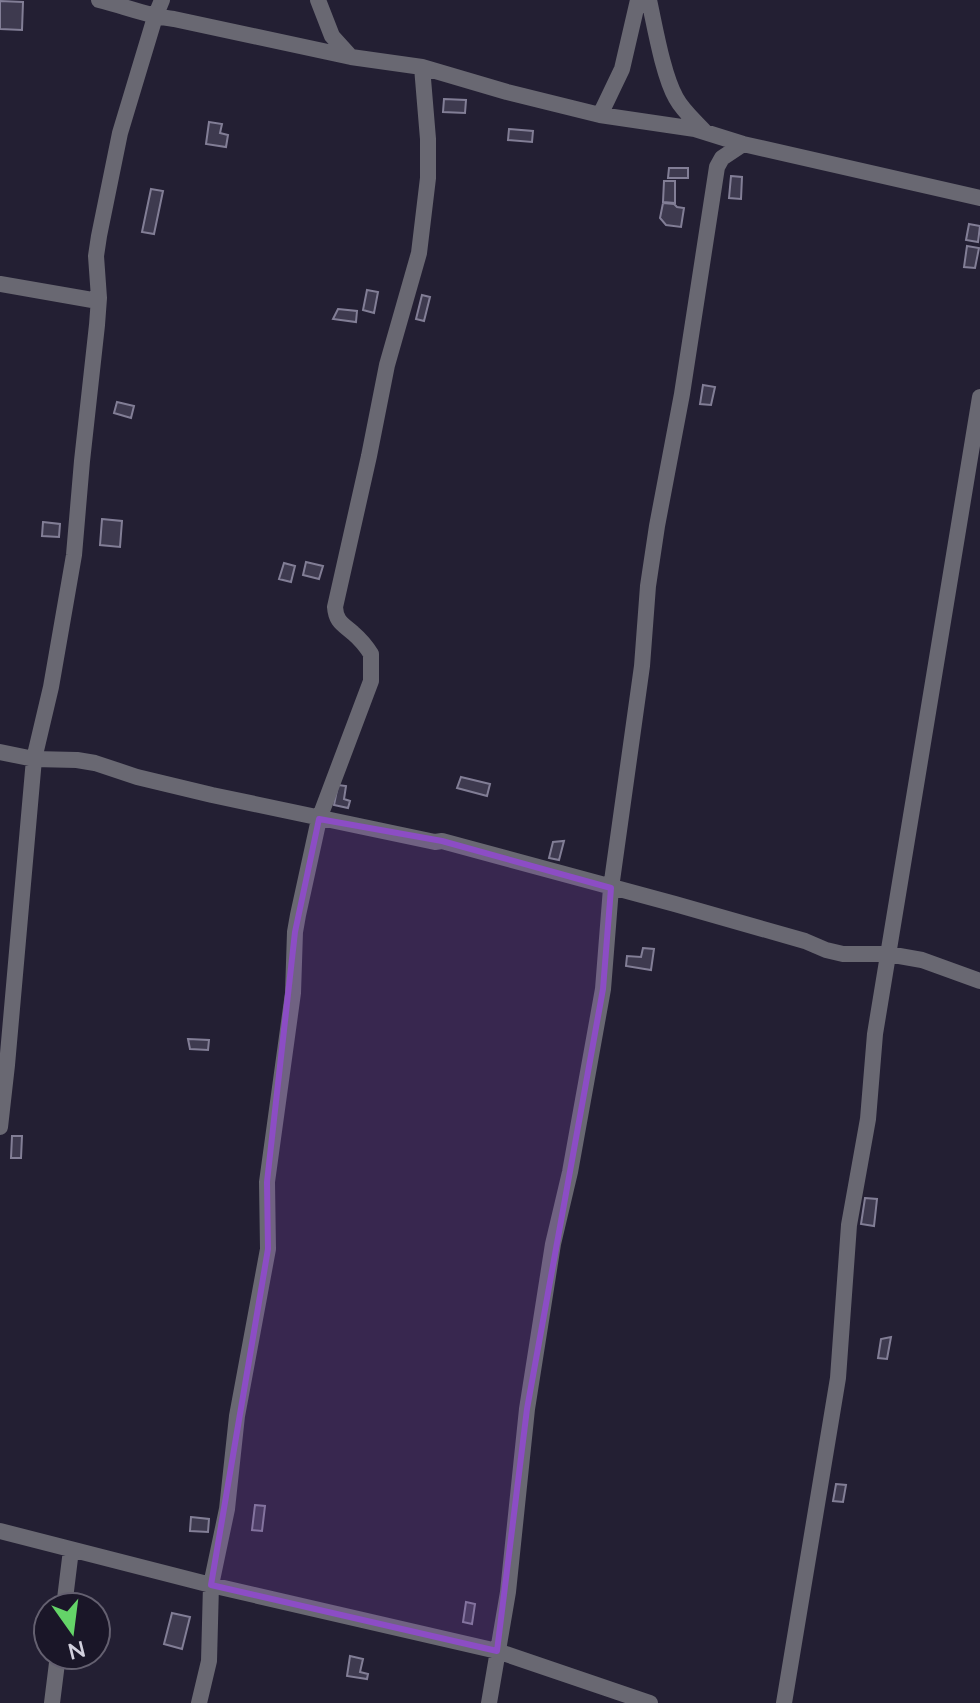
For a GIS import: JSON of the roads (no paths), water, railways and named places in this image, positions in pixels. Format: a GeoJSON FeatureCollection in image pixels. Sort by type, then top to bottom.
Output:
{"type":"FeatureCollection","features":[{"type":"Feature","properties":{"kind":"street"},"geometry":{"type":"LineString","coordinates":[[99,0],[155,17],[351,57],[422,67],[600,115],[695,129],[743,144],[980,198]]}},
{"type":"Feature","properties":{"kind":"street"},"geometry":{"type":"LineString","coordinates":[[0,1127],[34,759],[51,687],[74,555],[98,301],[96,256],[120,133],[162,0]]}},
{"type":"Feature","properties":{"kind":"street"},"geometry":{"type":"LineString","coordinates":[[318,0],[332,36],[351,57]]}},
{"type":"Feature","properties":{"kind":"street"},"geometry":{"type":"LineString","coordinates":[[600,115],[622,69],[638,0]]}},
{"type":"Feature","properties":{"kind":"street"},"geometry":{"type":"LineString","coordinates":[[649,0],[676,98],[706,132],[722,158]]}},
{"type":"Feature","properties":{"kind":"street"},"geometry":{"type":"LineString","coordinates":[[199,1703],[209,1661],[211,1585],[227,1509],[237,1416],[268,1249],[267,1182],[293,993],[295,932],[301,895],[319,819],[371,681],[371,654],[352,632],[341,625],[335,607],[387,365],[419,253],[428,178],[422,67]]}},
{"type":"Feature","properties":{"kind":"street"},"geometry":{"type":"LineString","coordinates":[[489,1703],[508,1592],[527,1409],[553,1244],[570,1172],[603,989],[611,888],[642,666],[645,605],[660,510],[682,394],[717,167],[722,158],[743,144]]}},
{"type":"Feature","properties":{"kind":"street"},"geometry":{"type":"LineString","coordinates":[[0,284],[98,301]]}},
{"type":"Feature","properties":{"kind":"street"},"geometry":{"type":"LineString","coordinates":[[784,1703],[838,1378],[849,1225],[868,1119],[875,1034],[980,397]]}},
{"type":"Feature","properties":{"kind":"street"},"geometry":{"type":"LineString","coordinates":[[0,752],[34,759],[95,763],[137,777],[319,819],[442,841],[805,941],[826,950],[843,954],[888,954],[922,960],[980,981]]}},
{"type":"Feature","properties":{"kind":"street"},"geometry":{"type":"LineString","coordinates":[[0,1531],[211,1585],[497,1651],[650,1703]]}},
{"type":"Feature","properties":{"kind":"street"},"geometry":{"type":"LineString","coordinates":[[66,1591],[71,1550]]}},
{"type":"Feature","properties":{"kind":"street"},"geometry":{"type":"LineString","coordinates":[[52,1703],[56,1671]]}}]}
